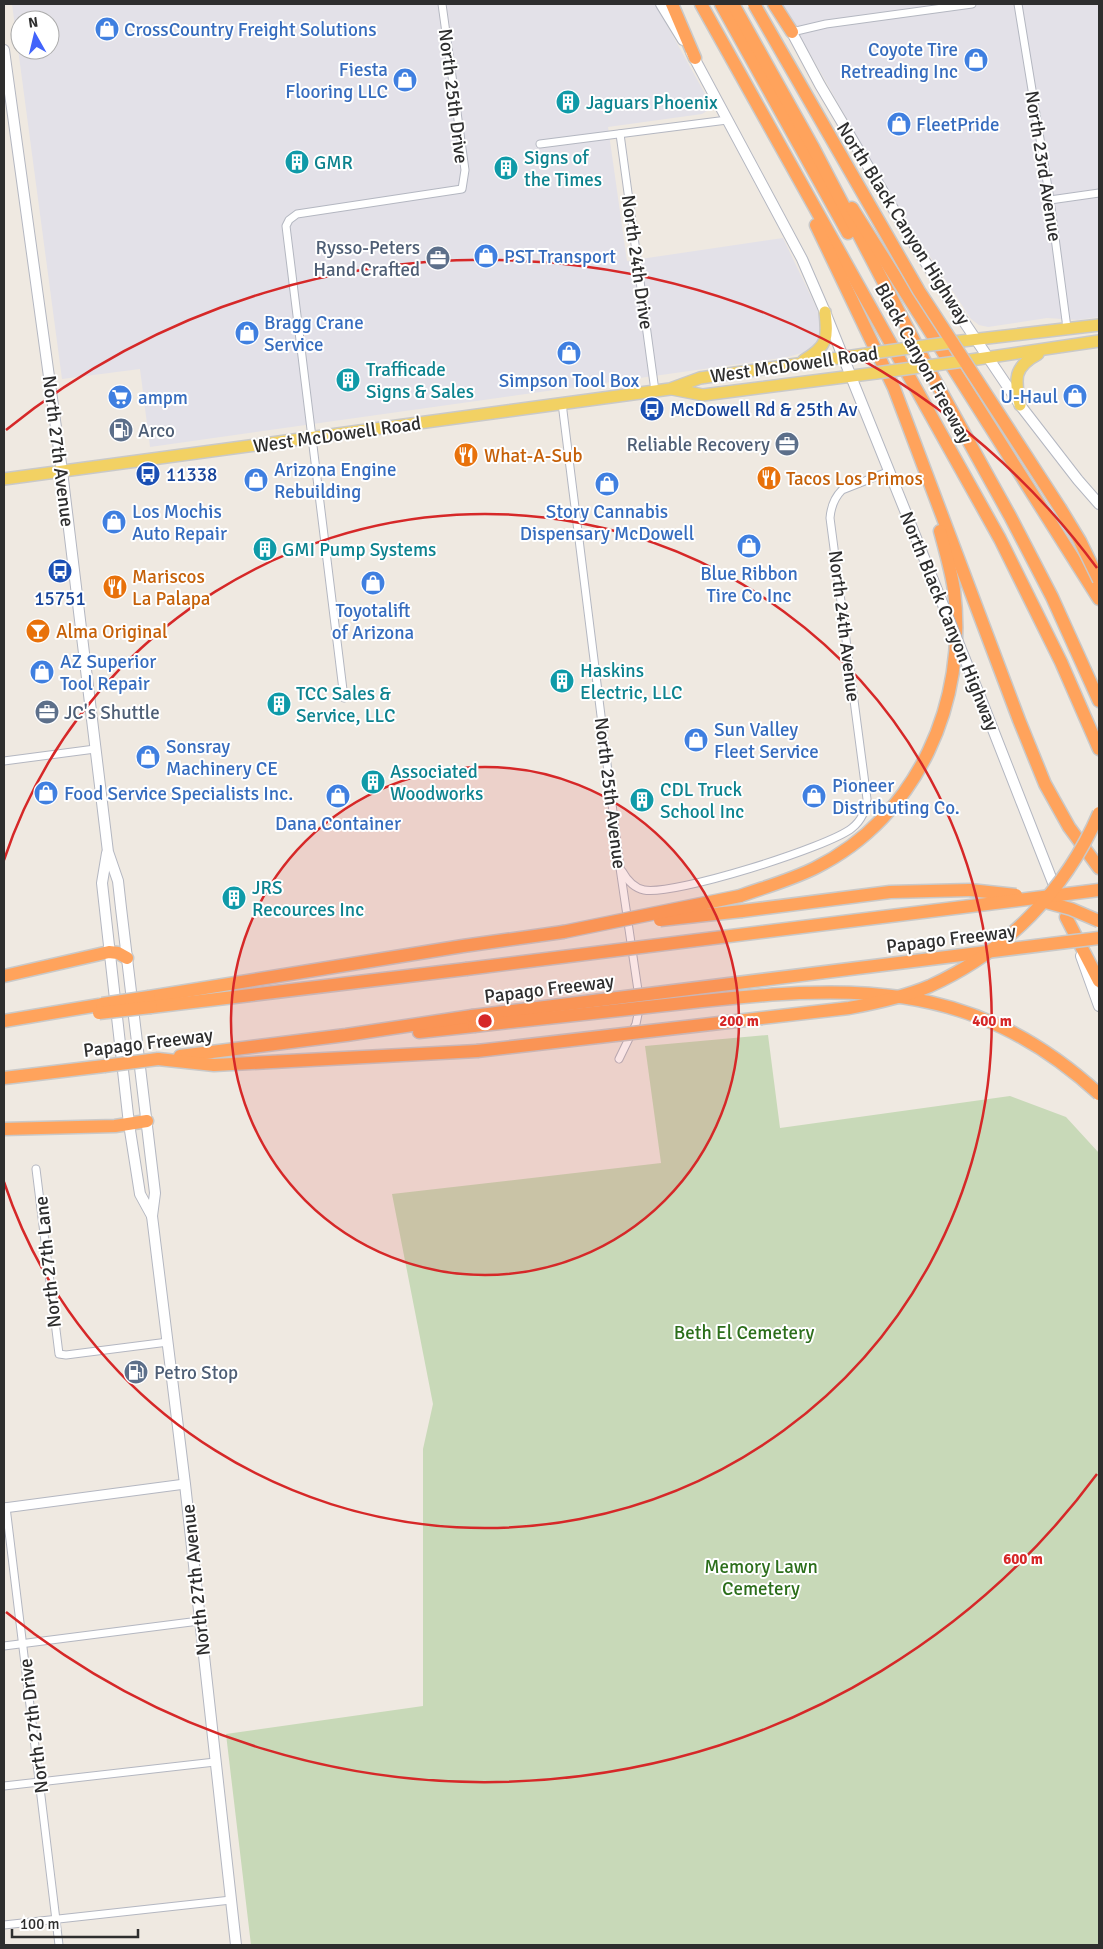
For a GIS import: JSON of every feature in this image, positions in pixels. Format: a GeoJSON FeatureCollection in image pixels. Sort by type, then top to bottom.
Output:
{"type":"FeatureCollection","features":[{"type":"Feature","properties":{"kind":"highway"},"geometry":{"type":"LineString","coordinates":[[672,4],[695,58]]}},
{"type":"Feature","properties":{"kind":"highway","name":"Black Canyon Freeway"},"geometry":{"type":"LineString","coordinates":[[701,4],[923,398],[1000,540],[1061,662],[1099,749]]}},
{"type":"Feature","properties":{"kind":"highway"},"geometry":{"type":"LineString","coordinates":[[721,4],[997,506],[1011,529],[1019,533]]}},
{"type":"Feature","properties":{"kind":"highway","name":"Black Canyon Freeway"},"geometry":{"type":"LineString","coordinates":[[733,4],[814,149],[934,377],[1019,533],[1052,597],[1099,701]]}},
{"type":"Feature","properties":{"kind":"highway"},"geometry":{"type":"LineString","coordinates":[[754,4],[919,291],[1055,500],[1080,541],[1099,580]]}},
{"type":"Feature","properties":{"kind":"highway"},"geometry":{"type":"LineString","coordinates":[[775,4],[792,32]]}},
{"type":"Feature","properties":{"kind":"highway"},"geometry":{"type":"LineString","coordinates":[[777,141],[894,388],[928,482],[1045,784],[1069,827],[1099,868]]}},
{"type":"Feature","properties":{"kind":"highway"},"geometry":{"type":"LineString","coordinates":[[814,149],[1099,599]]}},
{"type":"Feature","properties":{"kind":"highway"},"geometry":{"type":"LineString","coordinates":[[563,932],[740,896],[779,883],[815,868],[839,854],[867,833],[891,809],[911,784],[928,755],[944,717],[953,676],[956,633],[954,590],[928,482]]}},
{"type":"Feature","properties":{"kind":"highway"},"geometry":{"type":"LineString","coordinates":[[158,1059],[214,1064],[477,1051],[849,1008],[887,1000],[928,986],[966,968],[989,952],[1028,919],[1053,891],[1073,863],[1091,832],[1099,813]]}},
{"type":"Feature","properties":{"kind":"highway"},"geometry":{"type":"LineString","coordinates":[[150,1002],[463,946],[890,892],[970,890],[1018,895],[1071,909],[1099,920]]}},
{"type":"Feature","properties":{"kind":"highway","name":"Papago Freeway"},"geometry":{"type":"LineString","coordinates":[[4,1022],[150,1002],[466,970],[1099,890]]}},
{"type":"Feature","properties":{"kind":"highway"},"geometry":{"type":"LineString","coordinates":[[1066,917],[1099,981]]}},
{"type":"Feature","properties":{"kind":"highway","name":"Papago Freeway"},"geometry":{"type":"LineString","coordinates":[[4,1078],[473,1021],[1099,938]]}},
{"type":"Feature","properties":{"kind":"highway"},"geometry":{"type":"LineString","coordinates":[[4,976],[109,952],[118,953],[127,958]]}},
{"type":"Feature","properties":{"kind":"highway"},"geometry":{"type":"LineString","coordinates":[[473,1021],[786,993],[841,991],[888,994],[912,997],[952,1008],[1000,1026],[1048,1053],[1082,1078],[1099,1094]]}},
{"type":"Feature","properties":{"kind":"highway"},"geometry":{"type":"LineString","coordinates":[[4,1129],[129,1124],[147,1121]]}},
{"type":"Feature","properties":{"kind":"main road","name":"North Black Canyon Highway"},"geometry":{"type":"LineString","coordinates":[[661,4],[695,58],[802,259],[890,471],[981,699],[1099,1006]]}},
{"type":"Feature","properties":{"kind":"main road","name":"North Black Canyon Highway"},"geometry":{"type":"LineString","coordinates":[[792,32],[820,85],[950,301],[1020,405],[1060,458],[1099,504]]}},
{"type":"Feature","properties":{"kind":"main road","name":"North 27th Avenue"},"geometry":{"type":"LineString","coordinates":[[4,50],[62,471],[108,852],[118,881],[155,1193],[152,1216],[185,1484],[236,1945]]}},
{"type":"Feature","properties":{"kind":"main road"},"geometry":{"type":"LineString","coordinates":[[799,363],[818,352],[825,343],[827,334],[825,312]]}},
{"type":"Feature","properties":{"kind":"main road","name":"West McDowell Road"},"geometry":{"type":"LineString","coordinates":[[670,389],[700,378],[799,363],[952,342],[1099,325]]}},
{"type":"Feature","properties":{"kind":"main road","name":"West McDowell Road"},"geometry":{"type":"LineString","coordinates":[[4,479],[655,390],[670,389],[703,395],[990,359],[1099,341]]}},
{"type":"Feature","properties":{"kind":"main road"},"geometry":{"type":"LineString","coordinates":[[1020,405],[1017,383],[1020,368],[1027,359],[1045,350]]}},
{"type":"Feature","properties":{"kind":"main road","name":"North 27th Avenue"},"geometry":{"type":"LineString","coordinates":[[108,852],[102,883],[129,1124],[140,1194],[152,1216]]}},
{"type":"Feature","properties":{"kind":"street","name":"North 25th Drive"},"geometry":{"type":"LineString","coordinates":[[312,437],[286,226],[288,220],[297,214],[462,189],[465,170],[442,4]]}},
{"type":"Feature","properties":{"kind":"street"},"geometry":{"type":"LineString","coordinates":[[792,32],[826,24],[972,4]]}},
{"type":"Feature","properties":{"kind":"street","name":"North 23rd Avenue"},"geometry":{"type":"LineString","coordinates":[[1018,4],[1050,200],[1067,328]]}},
{"type":"Feature","properties":{"kind":"street"},"geometry":{"type":"LineString","coordinates":[[540,144],[727,120]]}},
{"type":"Feature","properties":{"kind":"street","name":"North 24th Drive"},"geometry":{"type":"LineString","coordinates":[[620,134],[655,390]]}},
{"type":"Feature","properties":{"kind":"street"},"geometry":{"type":"LineString","coordinates":[[1050,200],[1099,193]]}},
{"type":"Feature","properties":{"kind":"street","name":"North 25th Avenue"},"geometry":{"type":"LineString","coordinates":[[562,403],[620,868],[640,1004],[636,1024],[619,1060]]}},
{"type":"Feature","properties":{"kind":"street"},"geometry":{"type":"LineString","coordinates":[[312,437],[344,698]]}},
{"type":"Feature","properties":{"kind":"street","name":"North 24th Avenue"},"geometry":{"type":"LineString","coordinates":[[620,868],[632,885],[641,890],[666,891],[753,867],[818,845],[852,828],[863,816],[867,799],[830,518],[836,496],[842,490],[890,471]]}},
{"type":"Feature","properties":{"kind":"street"},"geometry":{"type":"LineString","coordinates":[[4,761],[95,749]]}},
{"type":"Feature","properties":{"kind":"street","name":"North 27th Lane"},"geometry":{"type":"LineString","coordinates":[[36,1170],[59,1354],[168,1342]]}},
{"type":"Feature","properties":{"kind":"street"},"geometry":{"type":"LineString","coordinates":[[5,1507],[185,1484]]}},
{"type":"Feature","properties":{"kind":"street","name":"North 27th Drive"},"geometry":{"type":"LineString","coordinates":[[5,1507],[59,1945]]}},
{"type":"Feature","properties":{"kind":"street"},"geometry":{"type":"LineString","coordinates":[[4,1646],[199,1622]]}},
{"type":"Feature","properties":{"kind":"street"},"geometry":{"type":"LineString","coordinates":[[4,1786],[215,1762]]}},
{"type":"Feature","properties":{"kind":"street"},"geometry":{"type":"LineString","coordinates":[[4,1925],[231,1900]]}},
{"type":"Feature","properties":{"kind":"shaded area"},"geometry":{"type":"Polygon","coordinates":[[[12,4],[655,4],[708,99],[707,111],[702,114],[608,127],[627,261],[783,238],[822,323],[818,339],[808,351],[788,357],[150,447],[140,369],[62,379],[19,60],[60,60],[60,10],[13,10],[12,4]]]}},
{"type":"Feature","properties":{"kind":"shaded area"},"geometry":{"type":"Polygon","coordinates":[[[782,4],[1099,4],[1099,317],[1078,320],[1047,318],[988,327],[979,325],[971,319],[891,197],[782,4]]]}},
{"type":"Feature","properties":{"kind":"green space","name":"Memory Lawn Cemetery"},"geometry":{"type":"Polygon","coordinates":[[[768,1035],[780,1128],[1010,1096],[1066,1117],[1099,1153],[1099,1945],[251,1945],[226,1734],[423,1706],[423,1449],[433,1404],[392,1194],[661,1163],[645,1046],[768,1035]]]}},
{"type":"Feature","properties":{"kind":"place","name":"CrossCountry Freight Solutions"},"geometry":{"type":"Point","coordinates":[107,29]}},
{"type":"Feature","properties":{"kind":"place","name":"Coyote Tire Retreading Inc"},"geometry":{"type":"Point","coordinates":[976,60]}},
{"type":"Feature","properties":{"kind":"place","name":"Fiesta Flooring LLC"},"geometry":{"type":"Point","coordinates":[405,80]}},
{"type":"Feature","properties":{"kind":"place","name":"Jaguars Phoenix"},"geometry":{"type":"Point","coordinates":[568,102]}},
{"type":"Feature","properties":{"kind":"place","name":"FleetPride"},"geometry":{"type":"Point","coordinates":[899,124]}},
{"type":"Feature","properties":{"kind":"place","name":"GMR"},"geometry":{"type":"Point","coordinates":[297,162]}},
{"type":"Feature","properties":{"kind":"place","name":"Signs of the Times"},"geometry":{"type":"Point","coordinates":[506,168]}},
{"type":"Feature","properties":{"kind":"place","name":"PST Transport"},"geometry":{"type":"Point","coordinates":[486,256]}},
{"type":"Feature","properties":{"kind":"place","name":"Rysso-Peters Hand Crafted"},"geometry":{"type":"Point","coordinates":[438,258]}},
{"type":"Feature","properties":{"kind":"place","name":"Bragg Crane Service"},"geometry":{"type":"Point","coordinates":[247,333]}},
{"type":"Feature","properties":{"kind":"place","name":"Simpson Tool Box"},"geometry":{"type":"Point","coordinates":[569,353]}},
{"type":"Feature","properties":{"kind":"place","name":"Trafficade Signs & Sales"},"geometry":{"type":"Point","coordinates":[348,380]}},
{"type":"Feature","properties":{"kind":"place","name":"U-Haul"},"geometry":{"type":"Point","coordinates":[1075,396]}},
{"type":"Feature","properties":{"kind":"place","name":"ampm"},"geometry":{"type":"Point","coordinates":[120,397]}},
{"type":"Feature","properties":{"kind":"place","name":"McDowell Rd & 25th Av"},"geometry":{"type":"Point","coordinates":[652,409]}},
{"type":"Feature","properties":{"kind":"place","name":"Arco"},"geometry":{"type":"Point","coordinates":[121,430]}},
{"type":"Feature","properties":{"kind":"place","name":"Reliable Recovery"},"geometry":{"type":"Point","coordinates":[787,444]}},
{"type":"Feature","properties":{"kind":"place","name":"What-A-Sub"},"geometry":{"type":"Point","coordinates":[466,455]}},
{"type":"Feature","properties":{"kind":"place","name":"11338"},"geometry":{"type":"Point","coordinates":[148,474]}},
{"type":"Feature","properties":{"kind":"place","name":"Tacos Los Primos"},"geometry":{"type":"Point","coordinates":[769,478]}},
{"type":"Feature","properties":{"kind":"place","name":"Arizona Engine Rebuilding"},"geometry":{"type":"Point","coordinates":[256,480]}},
{"type":"Feature","properties":{"kind":"place","name":"Story Cannabis Dispensary McDowell"},"geometry":{"type":"Point","coordinates":[607,484]}},
{"type":"Feature","properties":{"kind":"place","name":"Los Mochis Auto Repair"},"geometry":{"type":"Point","coordinates":[114,522]}},
{"type":"Feature","properties":{"kind":"place","name":"Blue Ribbon Tire Co Inc"},"geometry":{"type":"Point","coordinates":[749,546]}},
{"type":"Feature","properties":{"kind":"place","name":"GMI Pump Systems"},"geometry":{"type":"Point","coordinates":[265,549]}},
{"type":"Feature","properties":{"kind":"place","name":"15751"},"geometry":{"type":"Point","coordinates":[60,571]}},
{"type":"Feature","properties":{"kind":"place","name":"Toyotalift of Arizona"},"geometry":{"type":"Point","coordinates":[373,583]}},
{"type":"Feature","properties":{"kind":"place","name":"Mariscos La Palapa"},"geometry":{"type":"Point","coordinates":[115,587]}},
{"type":"Feature","properties":{"kind":"place","name":"Alma Original"},"geometry":{"type":"Point","coordinates":[38,631]}},
{"type":"Feature","properties":{"kind":"place","name":"AZ Superior Tool Repair"},"geometry":{"type":"Point","coordinates":[42,672]}},
{"type":"Feature","properties":{"kind":"place","name":"Haskins Electric, LLC"},"geometry":{"type":"Point","coordinates":[562,681]}},
{"type":"Feature","properties":{"kind":"place","name":"TCC Sales & Service, LLC"},"geometry":{"type":"Point","coordinates":[279,704]}},
{"type":"Feature","properties":{"kind":"place","name":"JC's Shuttle"},"geometry":{"type":"Point","coordinates":[47,712]}},
{"type":"Feature","properties":{"kind":"place","name":"Sun Valley Fleet Service"},"geometry":{"type":"Point","coordinates":[696,740]}},
{"type":"Feature","properties":{"kind":"place","name":"Sonsray Machinery CE"},"geometry":{"type":"Point","coordinates":[148,757]}},
{"type":"Feature","properties":{"kind":"place","name":"Associated Woodworks"},"geometry":{"type":"Point","coordinates":[373,782]}},
{"type":"Feature","properties":{"kind":"place","name":"Food Service Specialists Inc."},"geometry":{"type":"Point","coordinates":[46,793]}},
{"type":"Feature","properties":{"kind":"place","name":"Dana Container"},"geometry":{"type":"Point","coordinates":[338,796]}},
{"type":"Feature","properties":{"kind":"place","name":"Pioneer Distributing Co."},"geometry":{"type":"Point","coordinates":[814,796]}},
{"type":"Feature","properties":{"kind":"place","name":"CDL Truck School Inc"},"geometry":{"type":"Point","coordinates":[642,800]}},
{"type":"Feature","properties":{"kind":"place","name":"JRS Recources Inc"},"geometry":{"type":"Point","coordinates":[234,898]}},
{"type":"Feature","properties":{"kind":"place","name":"Petro Stop"},"geometry":{"type":"Point","coordinates":[136,1372]}},
{"type":"Feature","properties":{"kind":"park label","name":"Beth El Cemetery"},"geometry":{"type":"Point","coordinates":[744,1332]}}]}
